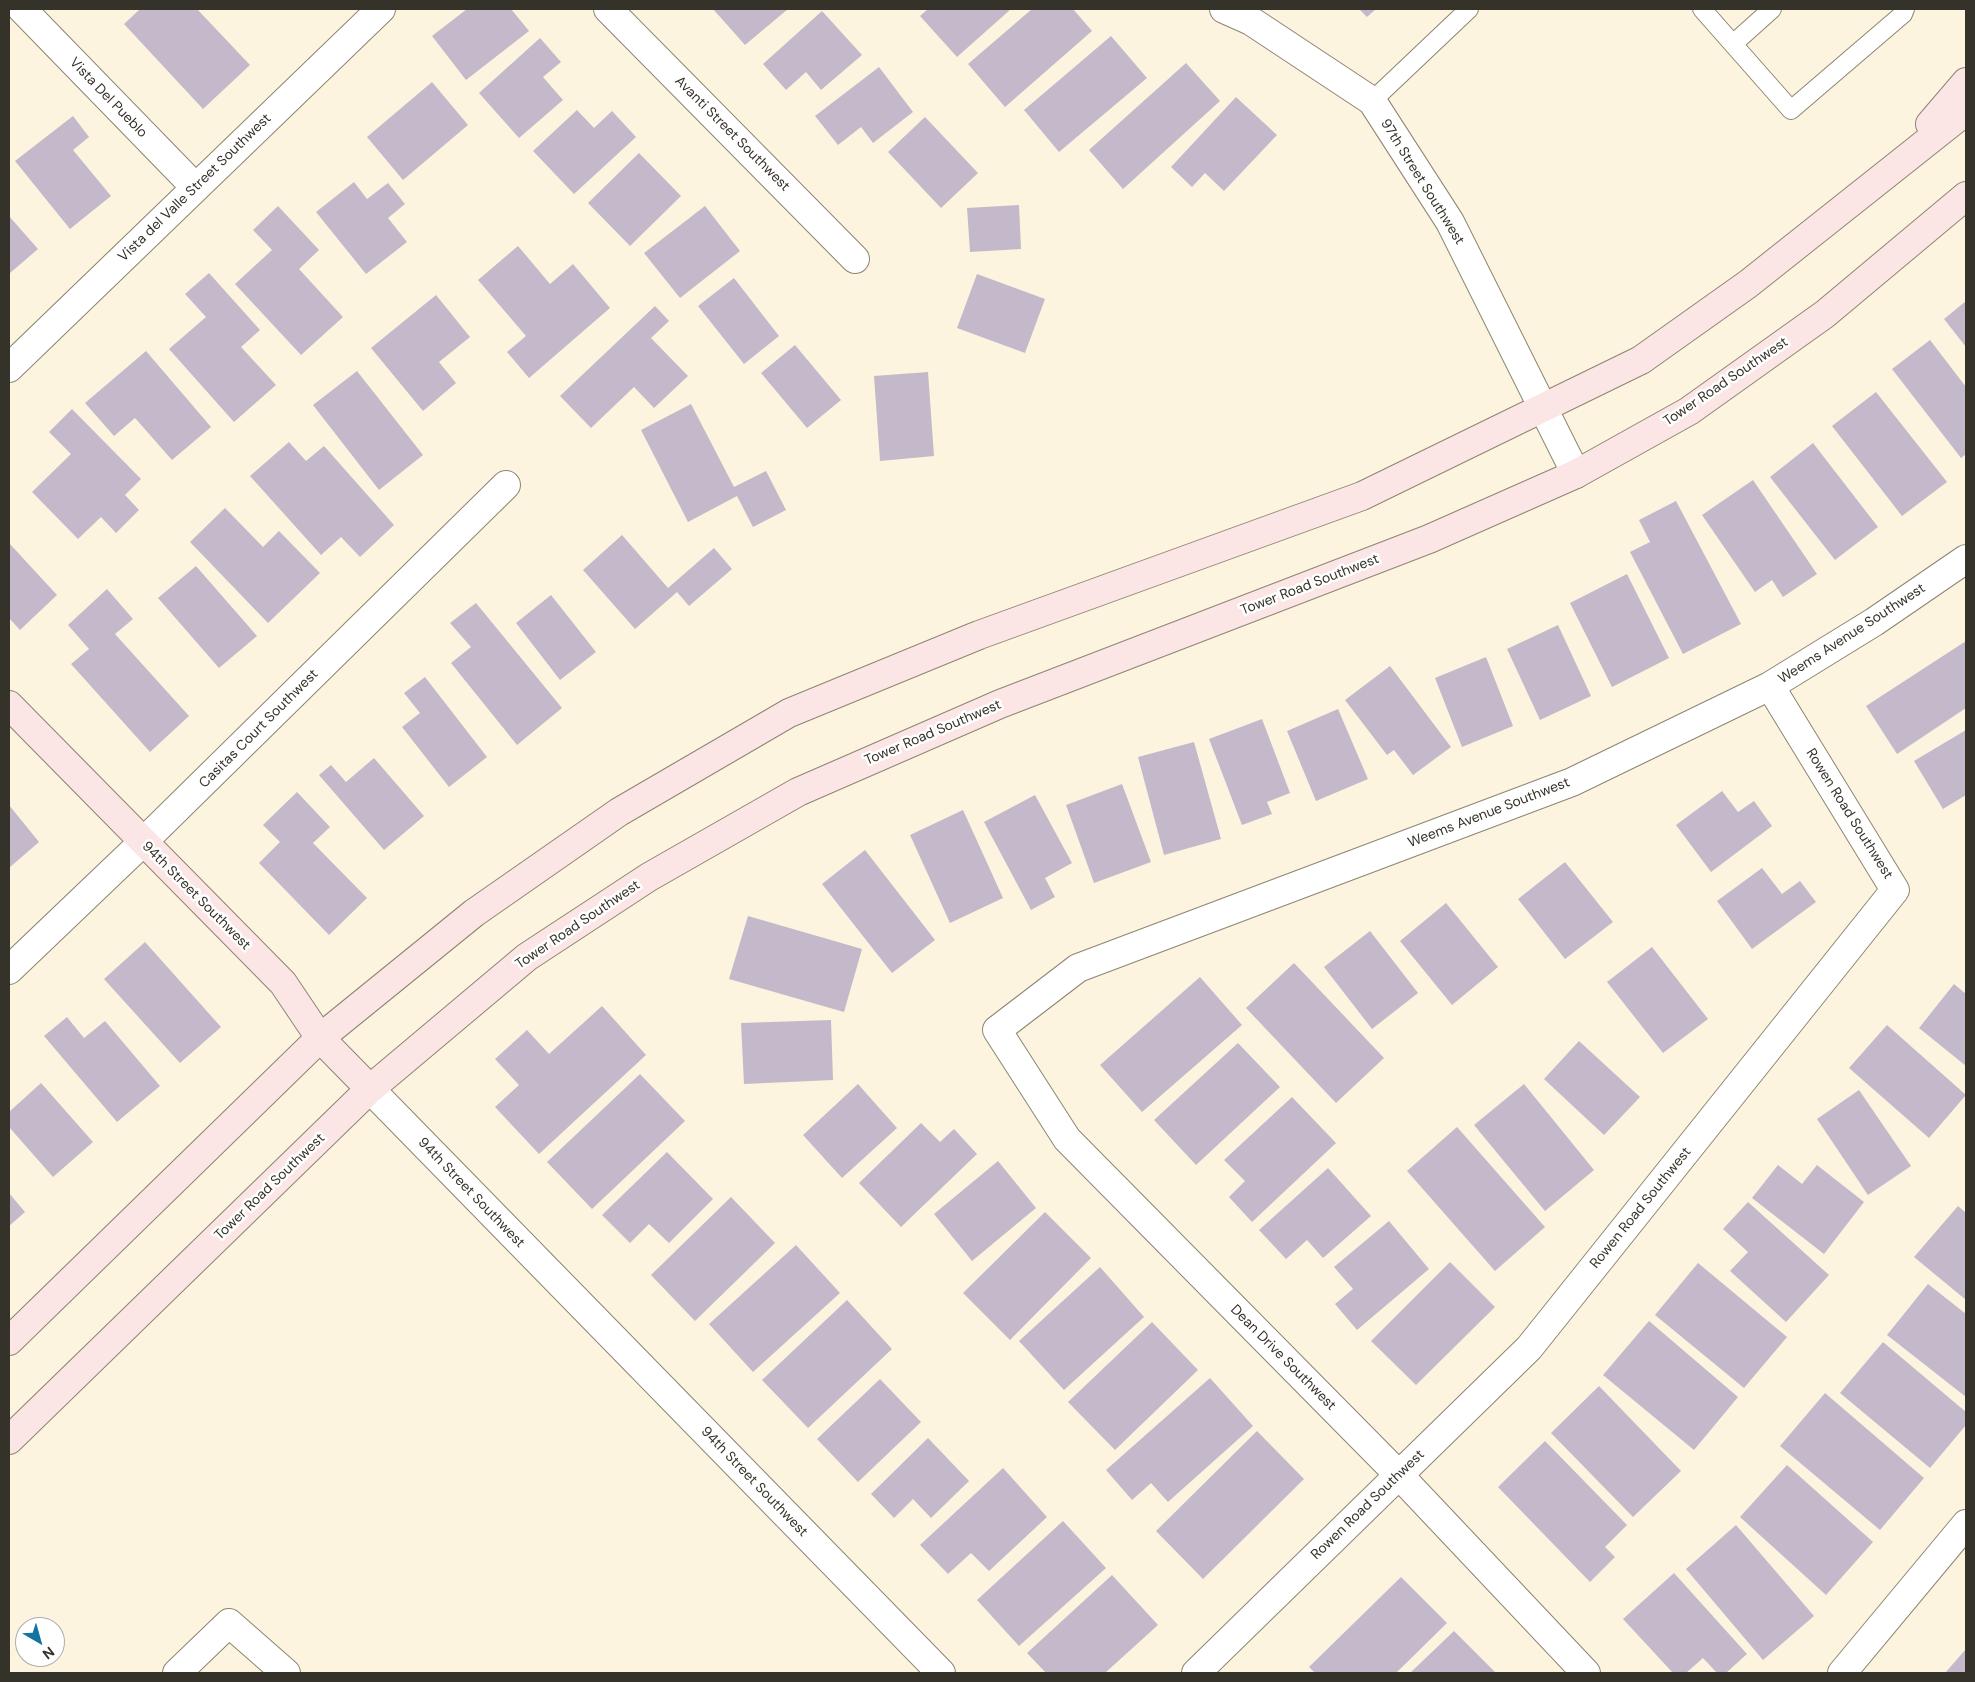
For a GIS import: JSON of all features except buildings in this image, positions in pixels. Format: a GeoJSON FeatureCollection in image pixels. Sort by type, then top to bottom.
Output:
{"type":"FeatureCollection","features":[{"type":"Feature","properties":{"kind":"street","name":"Vista Del Pueblo"},"geometry":{"type":"LineString","coordinates":[[22,9],[196,187]]}},
{"type":"Feature","properties":{"kind":"street","name":"Vista del Valle Street Southwest"},"geometry":{"type":"LineString","coordinates":[[9,368],[381,9]]}},
{"type":"Feature","properties":{"kind":"street","name":"Avanti Street Southwest"},"geometry":{"type":"LineString","coordinates":[[608,9],[855,259]]}},
{"type":"Feature","properties":{"kind":"street","name":"97th Street Southwest"},"geometry":{"type":"LineString","coordinates":[[1224,9],[1251,21],[1372,101],[1450,222],[1576,474]]}},
{"type":"Feature","properties":{"kind":"street"},"geometry":{"type":"LineString","coordinates":[[1886,175],[1966,82]]}},
{"type":"Feature","properties":{"kind":"street"},"geometry":{"type":"LineString","coordinates":[[9,1341],[320,1038],[474,914],[619,812],[789,713],[979,635],[1362,496],[1544,409],[1641,360],[1748,284],[1966,111]]}},
{"type":"Feature","properties":{"kind":"street","name":"Tower Road Southwest"},"geometry":{"type":"LineString","coordinates":[[9,1440],[370,1089],[527,957],[649,877],[798,792],[1000,704],[1429,539],[1576,474],[1697,405],[1825,314],[1966,196]]}},
{"type":"Feature","properties":{"kind":"street","name":"Casitas Court Southwest"},"geometry":{"type":"LineString","coordinates":[[9,970],[143,842],[506,485]]}},
{"type":"Feature","properties":{"kind":"street","name":"Weems Avenue Southwest"},"geometry":{"type":"LineString","coordinates":[[997,1030],[1078,968],[1572,782],[1770,686],[1874,622],[1966,559]]}},
{"type":"Feature","properties":{"kind":"street","name":"Rowen Road Southwest"},"geometry":{"type":"LineString","coordinates":[[1196,1673],[1530,1348],[1895,890],[1770,686]]}},
{"type":"Feature","properties":{"kind":"street","name":"94th Street Southwest"},"geometry":{"type":"LineString","coordinates":[[9,705],[283,983],[320,1038],[941,1673]]}},
{"type":"Feature","properties":{"kind":"street","name":"Dean Drive Southwest"},"geometry":{"type":"LineString","coordinates":[[997,1030],[1067,1139],[1399,1475],[1586,1673]]}},
{"type":"Feature","properties":{"kind":"street"},"geometry":{"type":"LineString","coordinates":[[1842,1673],[1966,1524]]}},
{"type":"Feature","properties":{"kind":"street"},"geometry":{"type":"LineString","coordinates":[[177,1673],[228,1623],[286,1673]]}},
{"type":"Feature","properties":{"kind":"lane"},"geometry":{"type":"LineString","coordinates":[[1372,101],[1469,9]]}},
{"type":"Feature","properties":{"kind":"lane"},"geometry":{"type":"LineString","coordinates":[[1702,9],[1791,110],[1903,14],[1905,9]]}},
{"type":"Feature","properties":{"kind":"lane"},"geometry":{"type":"LineString","coordinates":[[1733,44],[1772,9]]}}]}
